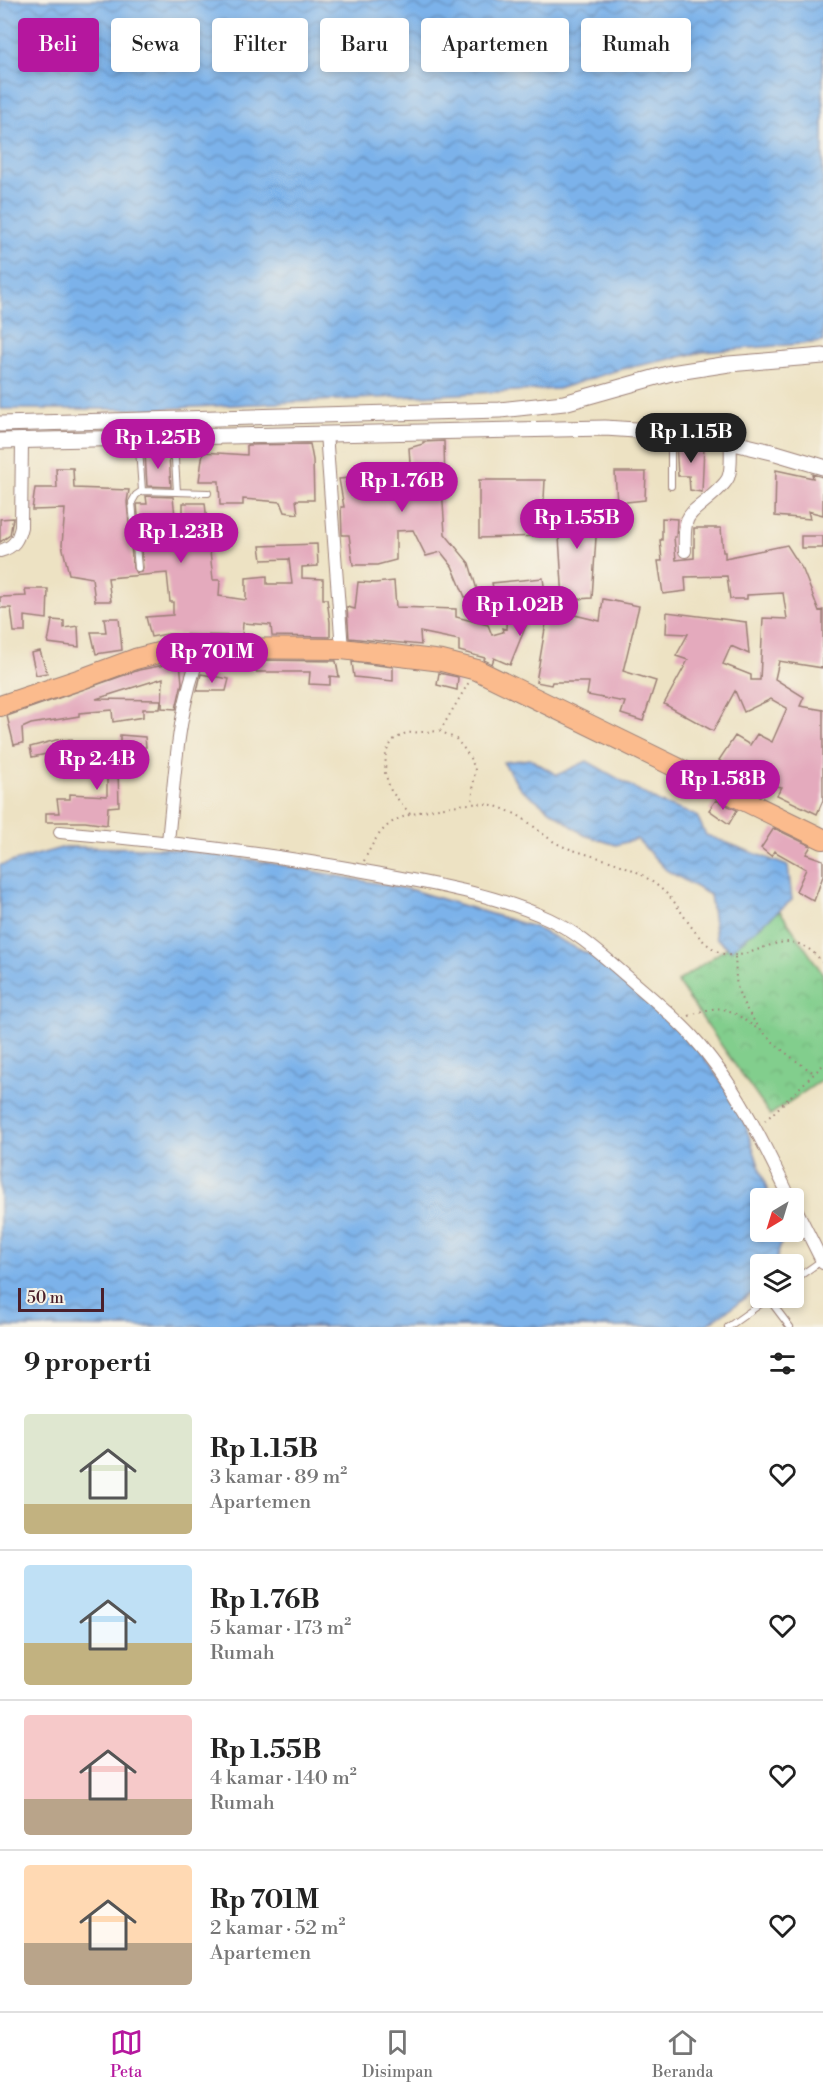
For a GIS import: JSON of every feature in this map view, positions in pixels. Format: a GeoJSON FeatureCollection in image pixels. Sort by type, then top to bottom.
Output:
{"type":"FeatureCollection","features":[{"type":"Feature","properties":{"kind":"highway"},"geometry":{"type":"LineString","coordinates":[[0,706],[135,659],[166,651],[202,648],[342,649],[442,661],[477,670],[823,838]]}},
{"type":"Feature","properties":{"kind":"street"},"geometry":{"type":"LineString","coordinates":[[0,424],[500,410],[564,403],[670,373],[729,364],[823,356]]}},
{"type":"Feature","properties":{"kind":"street"},"geometry":{"type":"LineString","coordinates":[[564,403],[569,416],[567,428]]}},
{"type":"Feature","properties":{"kind":"street"},"geometry":{"type":"LineString","coordinates":[[177,440],[179,420]]}},
{"type":"Feature","properties":{"kind":"street"},"geometry":{"type":"LineString","coordinates":[[0,441],[144,443],[326,433],[567,428],[641,429],[696,434],[823,467]]}},
{"type":"Feature","properties":{"kind":"street"},"geometry":{"type":"LineString","coordinates":[[326,433],[342,649]]}},
{"type":"Feature","properties":{"kind":"street"},"geometry":{"type":"LineString","coordinates":[[0,551],[14,545],[21,527],[22,441]]}},
{"type":"Feature","properties":{"kind":"street"},"geometry":{"type":"LineString","coordinates":[[685,551],[684,526],[688,517],[692,511],[723,486],[729,476],[731,442]]}},
{"type":"Feature","properties":{"kind":"street"},"geometry":{"type":"LineString","coordinates":[[168,841],[183,711],[202,648]]}},
{"type":"Feature","properties":{"kind":"street"},"geometry":{"type":"LineString","coordinates":[[60,832],[168,841],[360,870],[440,885],[516,907],[550,920],[598,951],[691,1035],[711,1059],[757,1129],[785,1188]]}},
{"type":"Feature","properties":{"kind":"street"},"geometry":{"type":"LineString","coordinates":[[804,1225],[822,1262]]}},
{"type":"Feature","properties":{"kind":"lane"},"geometry":{"type":"LineString","coordinates":[[671,432],[671,486]]}},
{"type":"Feature","properties":{"kind":"lane"},"geometry":{"type":"LineString","coordinates":[[177,440],[177,492]]}},
{"type":"Feature","properties":{"kind":"lane"},"geometry":{"type":"LineString","coordinates":[[142,491],[138,453],[144,443]]}},
{"type":"Feature","properties":{"kind":"lane"},"geometry":{"type":"LineString","coordinates":[[138,568],[132,502],[136,495],[142,491],[208,493]]}},
{"type":"Feature","properties":{"kind":"lane"},"geometry":{"type":"LineString","coordinates":[[804,1274],[822,1262]]}},
{"type":"Feature","properties":{"kind":"lane"},"geometry":{"type":"LineString","coordinates":[[728,1327],[754,1308]]}},
{"type":"Feature","properties":{"kind":"lane"},"geometry":{"type":"LineString","coordinates":[[776,1308],[790,1327]]}},
{"type":"Feature","properties":{"kind":"path"},"geometry":{"type":"LineString","coordinates":[[440,731],[477,670]]}},
{"type":"Feature","properties":{"kind":"path"},"geometry":{"type":"LineString","coordinates":[[410,814],[391,791],[385,773],[386,752],[393,740],[406,733],[440,731],[456,739],[475,768],[472,804]]}},
{"type":"Feature","properties":{"kind":"path"},"geometry":{"type":"LineString","coordinates":[[360,870],[372,843],[392,822],[410,814],[472,804],[491,805],[515,814],[557,843],[582,854],[622,865],[651,880],[676,904],[689,924],[711,948],[725,956],[735,957],[779,942],[795,942],[817,955],[823,963]]}},
{"type":"Feature","properties":{"kind":"path"},"geometry":{"type":"LineString","coordinates":[[735,957],[738,989],[762,1032]]}},
{"type":"Feature","properties":{"kind":"path"},"geometry":{"type":"LineString","coordinates":[[677,1022],[703,1010],[718,1007],[729,1009],[762,1032],[787,1055],[814,1073]]}},
{"type":"Feature","properties":{"kind":"path"},"geometry":{"type":"LineString","coordinates":[[757,1129],[823,1065]]}},
{"type":"Feature","properties":{"kind":"green space"},"geometry":{"type":"Polygon","coordinates":[[[780,911],[823,974],[823,1079],[770,1115],[677,982],[780,911]]]}},
{"type":"Feature","properties":{"kind":"water"},"geometry":{"type":"Polygon","coordinates":[[[0,0],[823,0],[823,342],[703,352],[618,370],[558,389],[154,409],[0,409],[0,0]]]}},
{"type":"Feature","properties":{"kind":"water"},"geometry":{"type":"Polygon","coordinates":[[[530,759],[557,775],[587,761],[659,802],[697,816],[706,835],[788,866],[792,900],[731,950],[716,938],[710,895],[666,870],[637,839],[616,845],[584,835],[520,788],[503,762],[530,759]]]}},
{"type":"Feature","properties":{"kind":"water"},"geometry":{"type":"Polygon","coordinates":[[[65,847],[165,848],[254,860],[412,890],[534,927],[590,955],[686,1033],[739,1106],[767,1188],[750,1188],[750,1242],[782,1242],[778,1254],[750,1254],[750,1295],[703,1327],[0,1327],[0,865],[65,847]]]}},
{"type":"Feature","properties":{"kind":"building"},"geometry":{"type":"Polygon","coordinates":[[[444,441],[445,487],[442,487],[445,534],[469,563],[478,593],[465,597],[452,566],[441,552],[426,556],[413,530],[396,531],[396,560],[377,565],[353,565],[349,535],[342,535],[341,507],[344,507],[339,479],[385,475],[411,477],[409,448],[423,444],[423,442],[444,441]]]}},
{"type":"Feature","properties":{"kind":"building"},"geometry":{"type":"Polygon","coordinates":[[[676,442],[704,446],[702,492],[690,490],[689,476],[678,476],[676,442]]]}},
{"type":"Feature","properties":{"kind":"building"},"geometry":{"type":"Polygon","coordinates":[[[310,444],[313,460],[314,500],[296,500],[298,514],[285,512],[281,502],[243,499],[243,505],[220,505],[219,481],[199,481],[203,452],[247,455],[247,445],[310,444]]]}},
{"type":"Feature","properties":{"kind":"building"},"geometry":{"type":"Polygon","coordinates":[[[145,453],[169,455],[171,487],[147,486],[145,453]]]}},
{"type":"Feature","properties":{"kind":"building"},"geometry":{"type":"Polygon","coordinates":[[[56,468],[73,468],[74,488],[129,490],[127,502],[133,568],[136,573],[141,572],[143,568],[137,504],[147,504],[146,496],[173,497],[175,516],[183,516],[183,503],[205,503],[213,580],[220,580],[219,596],[246,600],[246,578],[267,576],[267,584],[292,584],[289,559],[262,560],[260,546],[317,544],[318,566],[302,567],[302,578],[323,579],[323,599],[327,599],[330,637],[272,636],[271,625],[243,623],[242,636],[167,634],[151,637],[146,617],[173,615],[173,602],[170,602],[167,573],[108,578],[111,601],[95,601],[92,578],[69,574],[62,545],[65,509],[32,510],[35,488],[57,488],[56,468]]]}},
{"type":"Feature","properties":{"kind":"building"},"geometry":{"type":"Polygon","coordinates":[[[776,470],[813,478],[812,474],[823,477],[823,515],[808,511],[810,519],[775,516],[776,470]]]}},
{"type":"Feature","properties":{"kind":"building"},"geometry":{"type":"Polygon","coordinates":[[[615,472],[646,472],[645,500],[617,503],[615,472]]]}},
{"type":"Feature","properties":{"kind":"building"},"geometry":{"type":"Polygon","coordinates":[[[479,480],[545,480],[542,536],[479,538],[479,480]]]}},
{"type":"Feature","properties":{"kind":"building"},"geometry":{"type":"Polygon","coordinates":[[[557,505],[598,507],[592,598],[563,600],[557,505]]]}},
{"type":"Feature","properties":{"kind":"building"},"geometry":{"type":"Polygon","coordinates":[[[13,518],[10,535],[0,542],[0,519],[13,518]]]}},
{"type":"Feature","properties":{"kind":"building"},"geometry":{"type":"Polygon","coordinates":[[[662,518],[677,519],[676,537],[674,537],[676,560],[694,558],[694,528],[721,528],[725,558],[787,545],[803,570],[819,611],[823,610],[823,668],[779,661],[775,679],[804,697],[800,706],[823,710],[823,800],[817,814],[777,795],[782,787],[754,782],[752,784],[719,760],[735,736],[750,745],[757,734],[772,742],[787,708],[771,699],[744,712],[735,691],[713,731],[664,704],[688,660],[676,656],[688,634],[666,633],[667,612],[746,622],[749,654],[731,646],[723,664],[751,675],[751,680],[760,680],[763,618],[787,619],[783,593],[747,595],[747,599],[730,599],[727,576],[685,577],[686,591],[663,594],[658,561],[662,561],[660,540],[662,540],[662,518]]]}},
{"type":"Feature","properties":{"kind":"building"},"geometry":{"type":"Polygon","coordinates":[[[801,536],[823,536],[823,548],[801,548],[801,536]]]}},
{"type":"Feature","properties":{"kind":"building"},"geometry":{"type":"Polygon","coordinates":[[[543,578],[546,601],[524,603],[600,621],[603,599],[639,606],[623,671],[656,681],[643,721],[621,714],[625,702],[587,695],[589,682],[552,682],[551,685],[536,682],[547,617],[529,618],[510,665],[494,658],[492,664],[484,660],[485,658],[459,651],[459,640],[420,632],[421,645],[349,638],[347,607],[355,609],[358,582],[394,581],[396,607],[456,609],[456,617],[488,625],[492,635],[503,632],[502,628],[506,629],[507,602],[496,603],[492,583],[543,578]]]}},
{"type":"Feature","properties":{"kind":"building"},"geometry":{"type":"Polygon","coordinates":[[[25,589],[48,589],[47,619],[25,616],[25,632],[14,632],[11,608],[0,608],[0,597],[26,596],[25,589]]]}},
{"type":"Feature","properties":{"kind":"building"},"geometry":{"type":"Polygon","coordinates":[[[104,618],[119,618],[122,650],[96,654],[91,632],[106,632],[104,618]]]}},
{"type":"Feature","properties":{"kind":"building"},"geometry":{"type":"Polygon","coordinates":[[[52,620],[64,621],[64,628],[78,626],[79,647],[48,643],[52,620]]]}},
{"type":"Feature","properties":{"kind":"building"},"geometry":{"type":"Polygon","coordinates":[[[40,651],[47,673],[36,675],[31,653],[40,651]]]}},
{"type":"Feature","properties":{"kind":"building"},"geometry":{"type":"Polygon","coordinates":[[[255,660],[336,661],[339,677],[330,676],[330,685],[309,684],[310,672],[256,672],[255,660]]]}},
{"type":"Feature","properties":{"kind":"building"},"geometry":{"type":"Polygon","coordinates":[[[180,662],[182,683],[176,709],[162,708],[163,678],[96,699],[161,700],[160,709],[143,709],[143,717],[113,722],[112,710],[79,713],[79,716],[31,724],[22,728],[23,743],[14,745],[7,716],[139,670],[180,662]]]}},
{"type":"Feature","properties":{"kind":"building"},"geometry":{"type":"Polygon","coordinates":[[[352,662],[393,667],[393,681],[354,677],[352,662]]]}},
{"type":"Feature","properties":{"kind":"building"},"geometry":{"type":"Polygon","coordinates":[[[439,673],[458,677],[457,690],[437,685],[439,673]]]}},
{"type":"Feature","properties":{"kind":"building"},"geometry":{"type":"Polygon","coordinates":[[[201,674],[229,679],[226,691],[197,691],[201,674]]]}},
{"type":"Feature","properties":{"kind":"building"},"geometry":{"type":"Polygon","coordinates":[[[120,735],[145,737],[146,747],[120,748],[119,806],[108,807],[107,825],[85,822],[46,822],[46,813],[59,813],[57,799],[70,799],[70,794],[107,796],[107,765],[102,759],[103,748],[120,747],[120,735]]]}},
{"type":"Feature","properties":{"kind":"building"},"geometry":{"type":"Polygon","coordinates":[[[72,739],[75,748],[32,757],[30,747],[56,740],[72,739]]]}},
{"type":"Feature","properties":{"kind":"building"},"geometry":{"type":"Polygon","coordinates":[[[716,800],[737,810],[729,824],[709,810],[716,800]]]}},
{"type":"Feature","properties":{"kind":"building"},"geometry":{"type":"Polygon","coordinates":[[[774,828],[811,846],[806,854],[823,860],[823,876],[814,901],[796,891],[806,869],[774,851],[771,856],[761,848],[774,828]]]}}]}
